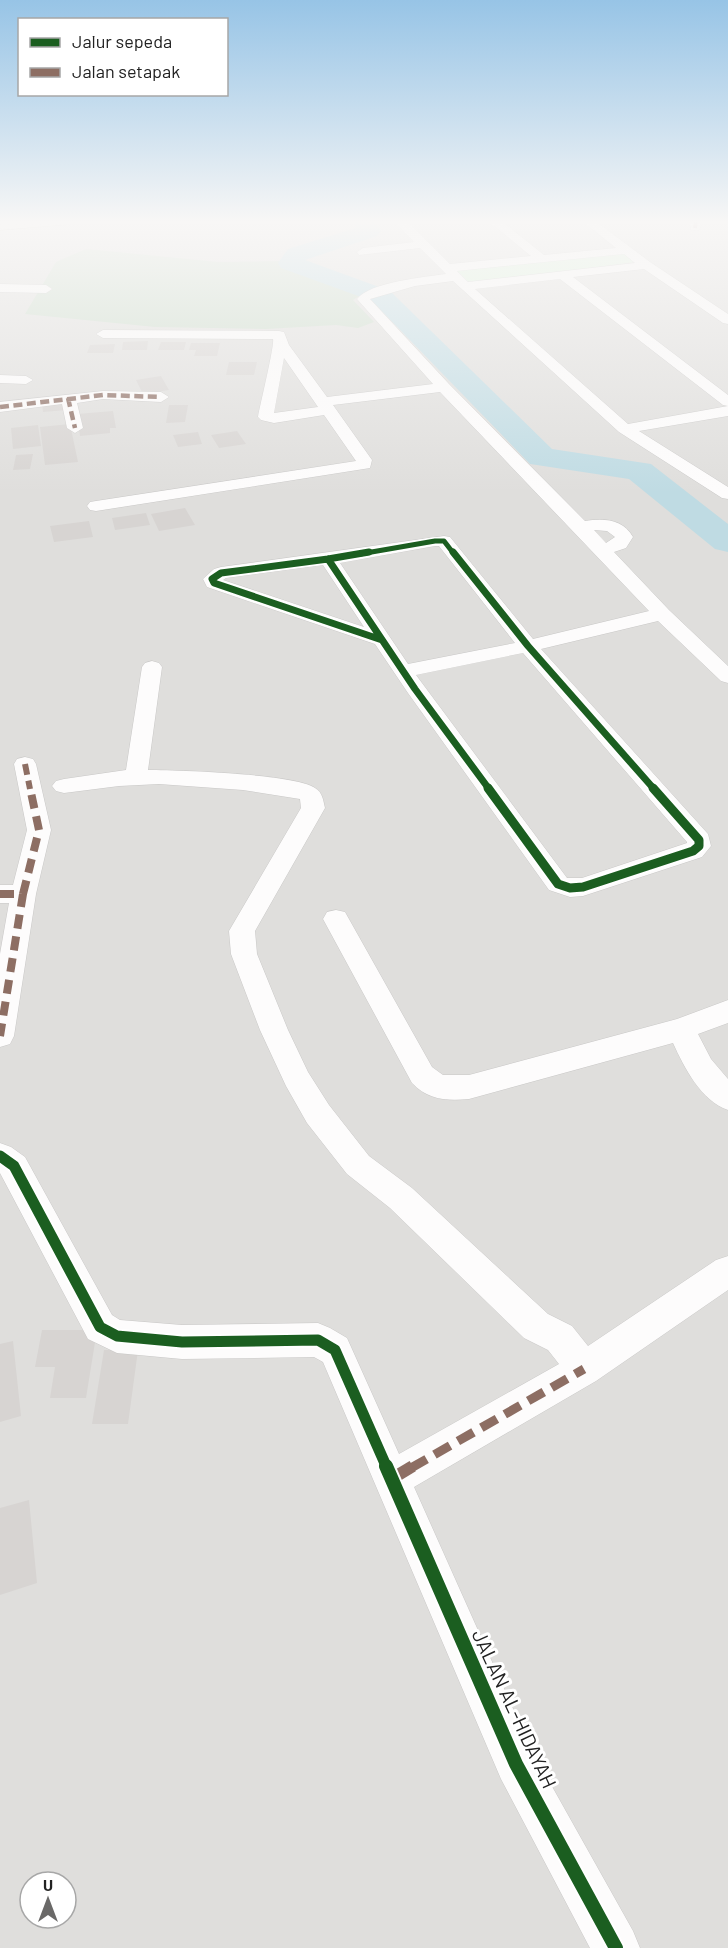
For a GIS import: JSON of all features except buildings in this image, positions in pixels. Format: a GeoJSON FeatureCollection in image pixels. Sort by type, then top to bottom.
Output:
{"type":"FeatureCollection","features":[{"type":"Feature","properties":{"kind":"street"},"geometry":{"type":"LineString","coordinates":[[374,311],[662,614],[728,677]]}},
{"type":"Feature","properties":{"kind":"street"},"geometry":{"type":"LineString","coordinates":[[494,311],[625,429],[728,494]]}},
{"type":"Feature","properties":{"kind":"street"},"geometry":{"type":"LineString","coordinates":[[609,311],[728,402]]}},
{"type":"Feature","properties":{"kind":"street"},"geometry":{"type":"LineString","coordinates":[[713,311],[728,320]]}},
{"type":"Feature","properties":{"kind":"street"},"geometry":{"type":"LineString","coordinates":[[103,334],[274,334],[281,337],[282,345],[275,364],[267,417],[274,418],[326,406],[444,387]]}},
{"type":"Feature","properties":{"kind":"street"},"geometry":{"type":"LineString","coordinates":[[96,506],[364,465],[364,460],[282,345]]}},
{"type":"Feature","properties":{"kind":"street"},"geometry":{"type":"LineString","coordinates":[[0,379],[26,380]]}},
{"type":"Feature","properties":{"kind":"street"},"geometry":{"type":"LineString","coordinates":[[0,406],[103,395],[161,398]]}},
{"type":"Feature","properties":{"kind":"street"},"geometry":{"type":"LineString","coordinates":[[68,398],[75,428]]}},
{"type":"Feature","properties":{"kind":"street"},"geometry":{"type":"LineString","coordinates":[[625,429],[728,411]]}},
{"type":"Feature","properties":{"kind":"street"},"geometry":{"type":"LineString","coordinates":[[581,527],[605,525],[617,528],[623,533],[624,537],[620,544],[603,550]]}},
{"type":"Feature","properties":{"kind":"street"},"geometry":{"type":"LineString","coordinates":[[328,559],[482,783],[558,884],[570,888],[582,887],[693,851],[699,846],[699,840],[528,646],[444,541],[221,573],[212,579],[214,583],[382,640]]}},
{"type":"Feature","properties":{"kind":"street"},"geometry":{"type":"LineString","coordinates":[[404,671],[528,646],[662,614]]}},
{"type":"Feature","properties":{"kind":"street"},"geometry":{"type":"LineString","coordinates":[[136,777],[152,667]]}},
{"type":"Feature","properties":{"kind":"street"},"geometry":{"type":"LineString","coordinates":[[0,1036],[11,894],[39,830],[25,764]]}},
{"type":"Feature","properties":{"kind":"street"},"geometry":{"type":"LineString","coordinates":[[64,786],[136,777],[232,780],[305,791],[311,796],[313,808],[242,931],[244,954],[296,1078],[318,1114],[358,1165],[401,1197],[536,1326],[560,1338],[577,1373]]}},
{"type":"Feature","properties":{"kind":"street"},"geometry":{"type":"LineString","coordinates":[[336,919],[422,1075],[431,1085],[445,1090],[469,1088],[682,1029],[728,1011]]}},
{"type":"Feature","properties":{"kind":"street"},"geometry":{"type":"LineString","coordinates":[[682,1029],[686,1044],[704,1074],[728,1098]]}},
{"type":"Feature","properties":{"kind":"street","name":"JALAN AL-HIDAYAH"},"geometry":{"type":"LineString","coordinates":[[0,1156],[14,1166],[100,1327],[117,1336],[182,1342],[318,1340],[335,1350],[393,1478],[516,1764],[616,1948]]}},
{"type":"Feature","properties":{"kind":"street"},"geometry":{"type":"LineString","coordinates":[[393,1478],[577,1373],[728,1270]]}},
{"type":"Feature","properties":{"kind":"shaded area"},"geometry":{"type":"Polygon","coordinates":[[[0,311],[728,311],[728,1948],[0,1948],[0,311]]]}},
{"type":"Feature","properties":{"kind":"green space"},"geometry":{"type":"Polygon","coordinates":[[[27,311],[363,311],[374,322],[358,328],[336,325],[266,329],[155,327],[25,314],[27,311]]]}},
{"type":"Feature","properties":{"kind":"waterway"},"geometry":{"type":"LineString","coordinates":[[396,311],[542,457],[639,471],[728,541]]}},
{"type":"Feature","properties":{"kind":"marked path"},"geometry":{"type":"LineString","coordinates":[[0,407],[103,395],[161,397]]}},
{"type":"Feature","properties":{"kind":"marked path"},"geometry":{"type":"LineString","coordinates":[[68,398],[75,428]]}},
{"type":"Feature","properties":{"kind":"marked path"},"geometry":{"type":"LineString","coordinates":[[23,894],[39,830],[25,764]]}},
{"type":"Feature","properties":{"kind":"marked path"},"geometry":{"type":"LineString","coordinates":[[0,894],[23,894],[0,1036]]}},
{"type":"Feature","properties":{"kind":"marked path"},"geometry":{"type":"LineString","coordinates":[[393,1478],[584,1369]]}},
{"type":"Feature","properties":{"kind":"cycle path"},"geometry":{"type":"LineString","coordinates":[[328,559],[415,689],[558,884],[570,888],[583,887],[693,851],[699,846],[699,840],[528,646],[444,541],[221,573],[212,579],[214,583],[382,640]]}},
{"type":"Feature","properties":{"kind":"cycle path"},"geometry":{"type":"LineString","coordinates":[[0,1156],[14,1166],[100,1327],[117,1336],[182,1342],[318,1340],[335,1350],[516,1764],[616,1948]]}}]}
